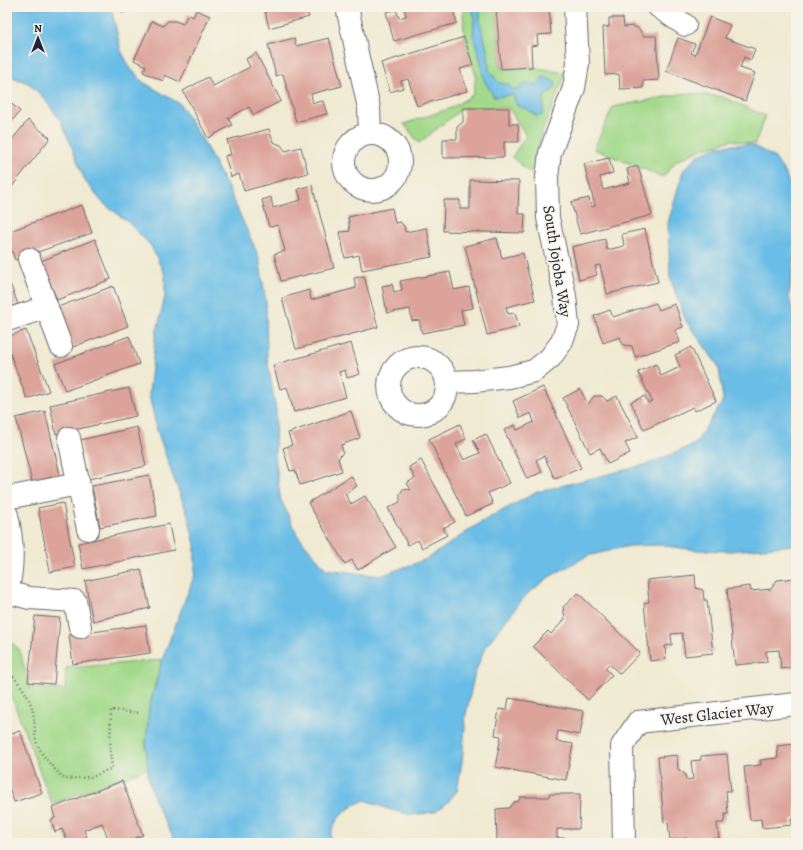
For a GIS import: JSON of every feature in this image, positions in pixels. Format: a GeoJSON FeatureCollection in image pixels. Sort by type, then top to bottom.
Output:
{"type":"FeatureCollection","features":[{"type":"Feature","properties":{"kind":"street"},"geometry":{"type":"LineString","coordinates":[[347,7],[369,108],[370,133]]}},
{"type":"Feature","properties":{"kind":"street","name":"South Jojoba Way"},"geometry":{"type":"LineString","coordinates":[[447,382],[475,381],[509,377],[534,371],[550,358],[561,344],[568,325],[566,303],[548,218],[547,177],[550,153],[574,88],[578,63],[575,7]]}},
{"type":"Feature","properties":{"kind":"street"},"geometry":{"type":"LineString","coordinates":[[660,7],[685,25]]}},
{"type":"Feature","properties":{"kind":"street"},"geometry":{"type":"LineString","coordinates":[[29,259],[61,346]]}},
{"type":"Feature","properties":{"kind":"street"},"geometry":{"type":"LineString","coordinates":[[7,320],[47,307]]}},
{"type":"Feature","properties":{"kind":"street"},"geometry":{"type":"LineString","coordinates":[[69,438],[88,529]]}},
{"type":"Feature","properties":{"kind":"street"},"geometry":{"type":"LineString","coordinates":[[7,498],[78,484]]}},
{"type":"Feature","properties":{"kind":"street"},"geometry":{"type":"LineString","coordinates":[[7,515],[12,537],[11,578],[7,592],[29,598],[75,601],[80,627]]}},
{"type":"Feature","properties":{"kind":"street","name":"West Glacier Way"},"geometry":{"type":"LineString","coordinates":[[624,843],[622,746],[638,722],[796,704]]}},
{"type":"Feature","properties":{"kind":"path"},"geometry":{"type":"LineString","coordinates":[[7,671],[17,680],[27,696],[34,716],[37,741],[46,760],[65,779],[92,777],[112,768],[110,752],[110,710],[141,714]]}},
{"type":"Feature","properties":{"kind":"green space"},"geometry":{"type":"Polygon","coordinates":[[[463,7],[496,7],[501,69],[532,67],[566,73],[540,137],[535,177],[512,157],[526,136],[509,108],[463,108],[419,143],[404,124],[451,108],[473,95],[476,76],[464,37],[463,7]]]}},
{"type":"Feature","properties":{"kind":"green space"},"geometry":{"type":"Polygon","coordinates":[[[686,93],[723,97],[765,116],[755,144],[731,140],[702,149],[676,161],[663,177],[594,149],[613,107],[686,93]]]}},
{"type":"Feature","properties":{"kind":"green space"},"geometry":{"type":"Polygon","coordinates":[[[7,639],[20,650],[29,687],[65,690],[66,668],[162,660],[149,708],[146,744],[148,768],[52,804],[7,688],[7,639]]]}},
{"type":"Feature","properties":{"kind":"water"},"geometry":{"type":"Polygon","coordinates":[[[7,7],[111,7],[121,51],[131,69],[143,82],[180,104],[203,141],[227,186],[259,257],[266,302],[267,357],[276,411],[275,453],[280,498],[298,536],[326,569],[380,576],[427,559],[483,521],[537,492],[648,464],[695,444],[723,401],[719,367],[686,321],[670,278],[668,223],[683,171],[697,156],[717,146],[750,144],[774,157],[785,173],[794,196],[796,225],[794,260],[789,297],[796,324],[796,545],[730,551],[695,550],[658,545],[629,546],[587,556],[549,577],[526,595],[485,647],[474,676],[466,714],[462,762],[457,791],[446,804],[434,812],[412,815],[391,810],[365,800],[351,807],[340,816],[333,828],[329,843],[176,843],[156,804],[148,776],[146,744],[149,708],[162,660],[195,574],[195,545],[188,515],[157,430],[149,395],[155,339],[165,296],[165,275],[151,246],[127,221],[103,203],[85,181],[61,121],[42,96],[28,83],[7,75],[7,7]]]}},
{"type":"Feature","properties":{"kind":"water"},"geometry":{"type":"Polygon","coordinates":[[[471,7],[486,7],[480,10],[480,23],[488,52],[489,70],[499,83],[508,84],[513,89],[519,90],[521,84],[537,84],[543,77],[555,81],[555,88],[544,97],[543,115],[536,116],[527,109],[517,106],[513,95],[494,97],[484,80],[480,58],[473,36],[474,16],[471,7]]]}},
{"type":"Feature","properties":{"kind":"building"},"geometry":{"type":"Polygon","coordinates":[[[119,7],[134,7],[122,13],[119,7]]]}},
{"type":"Feature","properties":{"kind":"building"},"geometry":{"type":"Polygon","coordinates":[[[264,7],[306,7],[309,17],[269,28],[264,7]]]}},
{"type":"Feature","properties":{"kind":"building"},"geometry":{"type":"Polygon","coordinates":[[[404,7],[452,7],[457,23],[394,41],[386,12],[396,10],[399,18],[406,16],[404,7]]]}},
{"type":"Feature","properties":{"kind":"building"},"geometry":{"type":"Polygon","coordinates":[[[496,7],[549,7],[551,34],[537,35],[538,45],[531,46],[532,67],[501,69],[496,7]]]}},
{"type":"Feature","properties":{"kind":"building"},"geometry":{"type":"Polygon","coordinates":[[[196,10],[210,16],[180,82],[165,75],[163,81],[143,72],[146,66],[134,60],[152,21],[163,26],[168,21],[175,21],[183,24],[188,14],[193,17],[196,10]]]}},
{"type":"Feature","properties":{"kind":"building"},"geometry":{"type":"Polygon","coordinates":[[[710,17],[730,25],[725,38],[755,49],[751,60],[744,57],[740,68],[755,73],[745,101],[666,71],[678,38],[695,44],[691,53],[695,55],[710,17]]]}},
{"type":"Feature","properties":{"kind":"building"},"geometry":{"type":"Polygon","coordinates":[[[609,18],[623,18],[624,27],[633,26],[639,29],[643,36],[656,36],[659,80],[643,81],[643,88],[620,89],[619,74],[605,75],[603,27],[609,27],[609,18]]]}},
{"type":"Feature","properties":{"kind":"building"},"geometry":{"type":"Polygon","coordinates":[[[464,37],[473,65],[460,69],[467,91],[417,106],[408,79],[401,81],[403,88],[390,92],[381,63],[464,37]]]}},
{"type":"Feature","properties":{"kind":"building"},"geometry":{"type":"Polygon","coordinates":[[[294,38],[296,46],[329,38],[342,86],[311,94],[313,103],[323,101],[327,114],[296,122],[283,74],[276,76],[268,45],[294,38]]]}},
{"type":"Feature","properties":{"kind":"building"},"geometry":{"type":"Polygon","coordinates":[[[256,53],[281,101],[254,115],[249,107],[228,118],[232,125],[208,138],[183,91],[208,77],[213,86],[250,67],[246,59],[256,53]]]}},
{"type":"Feature","properties":{"kind":"building"},"geometry":{"type":"Polygon","coordinates":[[[7,100],[20,111],[7,127],[7,100]]]}},
{"type":"Feature","properties":{"kind":"building"},"geometry":{"type":"Polygon","coordinates":[[[463,108],[509,108],[509,124],[518,124],[519,142],[504,142],[504,157],[443,158],[443,139],[457,139],[457,127],[463,122],[463,108]]]}},
{"type":"Feature","properties":{"kind":"building"},"geometry":{"type":"Polygon","coordinates":[[[28,120],[50,138],[7,193],[7,146],[28,120]]]}},
{"type":"Feature","properties":{"kind":"building"},"geometry":{"type":"Polygon","coordinates":[[[269,129],[273,142],[281,145],[285,151],[301,147],[308,173],[244,191],[239,174],[231,177],[225,156],[231,154],[227,140],[269,129]]]}},
{"type":"Feature","properties":{"kind":"building"},"geometry":{"type":"Polygon","coordinates":[[[609,158],[613,173],[600,177],[603,190],[630,183],[627,169],[638,166],[652,215],[580,234],[571,202],[589,198],[591,207],[595,206],[584,164],[609,158]]]}},
{"type":"Feature","properties":{"kind":"building"},"geometry":{"type":"Polygon","coordinates":[[[470,180],[519,181],[518,214],[525,214],[524,233],[443,231],[444,200],[460,200],[460,209],[470,209],[470,180]]]}},
{"type":"Feature","properties":{"kind":"building"},"geometry":{"type":"Polygon","coordinates":[[[312,185],[334,268],[281,281],[274,254],[285,251],[278,225],[269,227],[262,200],[271,197],[273,208],[301,200],[298,189],[312,185]]]}},
{"type":"Feature","properties":{"kind":"building"},"geometry":{"type":"Polygon","coordinates":[[[82,205],[92,233],[15,260],[7,237],[7,232],[82,205]]]}},
{"type":"Feature","properties":{"kind":"building"},"geometry":{"type":"Polygon","coordinates":[[[392,208],[395,223],[400,222],[404,226],[405,232],[427,228],[432,257],[362,270],[359,255],[345,258],[340,232],[350,231],[348,217],[392,208]]]}},
{"type":"Feature","properties":{"kind":"building"},"geometry":{"type":"Polygon","coordinates":[[[645,229],[658,282],[607,294],[600,265],[595,266],[597,275],[579,280],[572,247],[605,239],[607,250],[624,246],[622,234],[645,229]]]}},
{"type":"Feature","properties":{"kind":"building"},"geometry":{"type":"Polygon","coordinates":[[[497,238],[502,258],[523,253],[535,300],[506,307],[508,314],[515,313],[519,327],[487,335],[465,246],[497,238]]]}},
{"type":"Feature","properties":{"kind":"building"},"geometry":{"type":"Polygon","coordinates":[[[95,239],[111,279],[57,300],[41,261],[95,239]]]}},
{"type":"Feature","properties":{"kind":"building"},"geometry":{"type":"Polygon","coordinates":[[[450,272],[454,290],[469,287],[473,308],[461,310],[464,325],[422,333],[419,320],[412,321],[410,309],[387,313],[382,286],[392,284],[394,292],[402,290],[400,281],[450,272]]]}},
{"type":"Feature","properties":{"kind":"building"},"geometry":{"type":"Polygon","coordinates":[[[7,276],[18,304],[7,308],[7,276]]]}},
{"type":"Feature","properties":{"kind":"building"},"geometry":{"type":"Polygon","coordinates":[[[364,276],[378,327],[296,349],[282,298],[309,290],[311,300],[356,288],[354,278],[364,276]]]}},
{"type":"Feature","properties":{"kind":"building"},"geometry":{"type":"Polygon","coordinates":[[[113,286],[128,326],[73,347],[58,307],[113,286]]]}},
{"type":"Feature","properties":{"kind":"building"},"geometry":{"type":"Polygon","coordinates":[[[656,303],[659,310],[675,304],[683,327],[675,330],[680,342],[635,357],[632,346],[623,345],[620,337],[603,343],[594,316],[610,310],[613,317],[656,303]]]}},
{"type":"Feature","properties":{"kind":"building"},"geometry":{"type":"Polygon","coordinates":[[[26,330],[49,391],[27,399],[7,345],[7,337],[26,330]]]}},
{"type":"Feature","properties":{"kind":"building"},"geometry":{"type":"Polygon","coordinates":[[[129,336],[139,364],[65,391],[55,364],[129,336]]]}},
{"type":"Feature","properties":{"kind":"building"},"geometry":{"type":"Polygon","coordinates":[[[351,343],[360,374],[347,378],[345,370],[339,372],[346,397],[294,412],[287,387],[280,389],[273,365],[351,343]]]}},
{"type":"Feature","properties":{"kind":"building"},"geometry":{"type":"Polygon","coordinates":[[[691,347],[716,401],[695,411],[693,407],[644,430],[631,402],[645,396],[648,403],[652,401],[638,372],[656,364],[661,376],[680,367],[675,355],[691,347]]]}},
{"type":"Feature","properties":{"kind":"building"},"geometry":{"type":"Polygon","coordinates":[[[543,387],[581,468],[555,479],[544,456],[536,460],[542,472],[527,479],[504,430],[515,425],[517,430],[534,422],[531,413],[520,418],[513,401],[543,387]]]}},
{"type":"Feature","properties":{"kind":"building"},"geometry":{"type":"Polygon","coordinates":[[[129,388],[136,416],[56,434],[50,405],[129,388]]]}},
{"type":"Feature","properties":{"kind":"building"},"geometry":{"type":"Polygon","coordinates":[[[580,389],[588,404],[594,396],[602,396],[607,401],[617,396],[638,437],[625,443],[630,453],[608,464],[600,448],[590,453],[563,398],[580,389]]]}},
{"type":"Feature","properties":{"kind":"building"},"geometry":{"type":"Polygon","coordinates":[[[45,411],[60,475],[32,482],[16,418],[45,411]]]}},
{"type":"Feature","properties":{"kind":"building"},"geometry":{"type":"Polygon","coordinates":[[[351,411],[360,438],[341,445],[343,452],[338,459],[342,471],[300,485],[295,470],[290,471],[283,448],[292,445],[288,433],[351,411]]]}},
{"type":"Feature","properties":{"kind":"building"},"geometry":{"type":"Polygon","coordinates":[[[460,424],[466,439],[456,444],[464,460],[480,453],[473,440],[486,434],[510,483],[488,493],[493,504],[466,516],[429,439],[460,424]]]}},
{"type":"Feature","properties":{"kind":"building"},"geometry":{"type":"Polygon","coordinates":[[[137,427],[146,466],[89,479],[80,440],[137,427]]]}},
{"type":"Feature","properties":{"kind":"building"},"geometry":{"type":"Polygon","coordinates":[[[421,460],[455,522],[443,528],[447,535],[422,548],[418,540],[408,545],[388,508],[400,502],[400,494],[403,489],[411,490],[407,483],[415,478],[409,467],[421,460]]]}},
{"type":"Feature","properties":{"kind":"building"},"geometry":{"type":"Polygon","coordinates":[[[149,475],[157,516],[100,527],[92,486],[149,475]]]}},
{"type":"Feature","properties":{"kind":"building"},"geometry":{"type":"Polygon","coordinates":[[[351,476],[357,486],[345,494],[351,504],[365,496],[396,547],[358,570],[352,560],[345,564],[308,503],[351,476]]]}},
{"type":"Feature","properties":{"kind":"building"},"geometry":{"type":"Polygon","coordinates":[[[63,503],[75,567],[50,572],[38,508],[63,503]]]}},
{"type":"Feature","properties":{"kind":"building"},"geometry":{"type":"Polygon","coordinates":[[[169,524],[174,550],[83,569],[78,543],[169,524]]]}},
{"type":"Feature","properties":{"kind":"building"},"geometry":{"type":"Polygon","coordinates":[[[141,569],[150,608],[93,621],[85,581],[141,569]]]}},
{"type":"Feature","properties":{"kind":"building"},"geometry":{"type":"Polygon","coordinates":[[[695,575],[696,588],[703,590],[704,600],[707,600],[713,653],[685,656],[682,633],[671,634],[672,645],[665,646],[666,659],[650,661],[644,603],[649,602],[647,580],[695,575]]]}},
{"type":"Feature","properties":{"kind":"building"},"geometry":{"type":"Polygon","coordinates":[[[796,578],[796,667],[781,669],[779,650],[766,651],[767,662],[735,665],[727,589],[750,586],[751,591],[771,589],[777,580],[796,578]]]}},
{"type":"Feature","properties":{"kind":"building"},"geometry":{"type":"Polygon","coordinates":[[[578,593],[640,653],[620,674],[609,664],[605,668],[612,675],[588,700],[533,646],[548,631],[551,634],[565,619],[563,607],[578,593]]]}},
{"type":"Feature","properties":{"kind":"building"},"geometry":{"type":"Polygon","coordinates":[[[35,616],[60,618],[54,684],[28,682],[35,616]]]}},
{"type":"Feature","properties":{"kind":"building"},"geometry":{"type":"Polygon","coordinates":[[[146,625],[150,653],[73,664],[69,635],[146,625]]]}},
{"type":"Feature","properties":{"kind":"building"},"geometry":{"type":"Polygon","coordinates":[[[509,698],[584,711],[580,735],[558,731],[556,741],[573,744],[566,780],[495,767],[501,736],[495,735],[499,709],[507,710],[509,698]]]}},
{"type":"Feature","properties":{"kind":"building"},"geometry":{"type":"Polygon","coordinates":[[[20,731],[42,793],[14,802],[7,782],[7,735],[20,731]]]}},
{"type":"Feature","properties":{"kind":"building"},"geometry":{"type":"Polygon","coordinates":[[[796,744],[796,819],[791,819],[792,825],[762,828],[761,819],[750,820],[744,767],[761,765],[760,760],[778,758],[777,746],[796,744]]]}},
{"type":"Feature","properties":{"kind":"building"},"geometry":{"type":"Polygon","coordinates":[[[727,754],[731,791],[726,791],[728,814],[725,814],[723,823],[717,823],[719,838],[688,841],[687,838],[670,840],[668,822],[664,823],[658,757],[677,755],[678,769],[685,774],[686,780],[693,779],[691,761],[701,760],[701,756],[727,754]]]}},
{"type":"Feature","properties":{"kind":"building"},"geometry":{"type":"Polygon","coordinates":[[[122,781],[143,835],[122,843],[110,843],[102,823],[84,830],[89,843],[68,843],[62,829],[55,832],[51,820],[55,818],[52,808],[122,781]]]}},
{"type":"Feature","properties":{"kind":"building"},"geometry":{"type":"Polygon","coordinates":[[[549,794],[580,794],[579,829],[557,829],[557,838],[565,838],[569,843],[497,843],[496,809],[509,808],[514,802],[519,801],[520,797],[549,797],[549,794]]]}}]}
